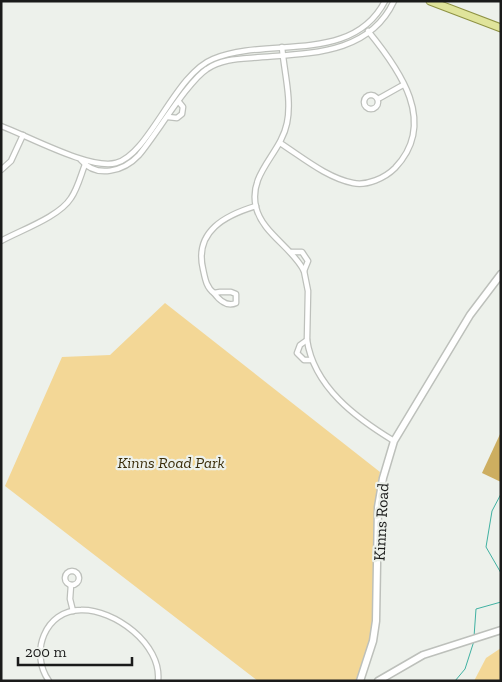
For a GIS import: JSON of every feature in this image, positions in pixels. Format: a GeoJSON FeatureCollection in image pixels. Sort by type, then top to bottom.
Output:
{"type":"FeatureCollection","features":[{"type":"Feature","properties":{"kind":"main road"},"geometry":{"type":"LineString","coordinates":[[430,1],[501,28]]}},
{"type":"Feature","properties":{"kind":"street"},"geometry":{"type":"LineString","coordinates":[[86,163],[110,164],[129,157],[190,77],[206,62],[230,54],[342,40],[366,28],[385,1]]}},
{"type":"Feature","properties":{"kind":"street"},"geometry":{"type":"LineString","coordinates":[[1,126],[80,158],[86,163],[107,172],[127,165],[139,155],[199,76],[213,66],[233,60],[330,51],[346,46],[369,32],[386,17],[394,1]]}},
{"type":"Feature","properties":{"kind":"street"},"geometry":{"type":"LineString","coordinates":[[280,143],[330,174],[358,184],[376,180],[391,172],[403,159],[414,136],[415,113],[391,61],[366,28]]}},
{"type":"Feature","properties":{"kind":"street"},"geometry":{"type":"LineString","coordinates":[[282,47],[288,122],[280,143],[256,182],[256,206],[261,217],[291,252],[304,271],[308,291],[307,340],[311,360],[330,389],[347,407],[373,429],[394,441]]}},
{"type":"Feature","properties":{"kind":"street"},"geometry":{"type":"LineString","coordinates":[[378,99],[403,85]]}},
{"type":"Feature","properties":{"kind":"street"},"geometry":{"type":"LineString","coordinates":[[168,117],[177,118],[182,114],[183,107],[179,102]]}},
{"type":"Feature","properties":{"kind":"street"},"geometry":{"type":"LineString","coordinates":[[1,170],[12,160],[23,135]]}},
{"type":"Feature","properties":{"kind":"street"},"geometry":{"type":"LineString","coordinates":[[1,241],[54,214],[66,204],[75,191],[86,163]]}},
{"type":"Feature","properties":{"kind":"street"},"geometry":{"type":"LineString","coordinates":[[214,293],[231,292],[236,294],[238,300],[233,305],[220,300],[207,286],[202,264],[203,248],[210,233],[224,218],[256,206]]}},
{"type":"Feature","properties":{"kind":"street"},"geometry":{"type":"LineString","coordinates":[[291,252],[302,252],[306,256],[308,261],[304,271]]}},
{"type":"Feature","properties":{"kind":"street","name":"Kinns Road"},"geometry":{"type":"LineString","coordinates":[[360,681],[373,641],[376,621],[378,507],[383,478],[394,441],[470,314],[501,274]]}},
{"type":"Feature","properties":{"kind":"street"},"geometry":{"type":"LineString","coordinates":[[307,340],[300,346],[298,353],[304,360],[311,360]]}},
{"type":"Feature","properties":{"kind":"street"},"geometry":{"type":"LineString","coordinates":[[71,585],[70,599],[73,611]]}},
{"type":"Feature","properties":{"kind":"street"},"geometry":{"type":"LineString","coordinates":[[49,681],[42,671],[38,657],[41,641],[48,628],[59,617],[73,611],[103,613],[136,636],[150,649],[156,661],[158,681]]}},
{"type":"Feature","properties":{"kind":"street"},"geometry":{"type":"LineString","coordinates":[[378,681],[423,655],[475,636],[501,630]]}},
{"type":"Feature","properties":{"kind":"green space","name":"Kinns Road Park"},"geometry":{"type":"Polygon","coordinates":[[[165,303],[380,472],[375,524],[375,604],[366,656],[356,681],[258,681],[5,486],[62,357],[110,355],[165,303]]]}},
{"type":"Feature","properties":{"kind":"green space"},"geometry":{"type":"Polygon","coordinates":[[[501,648],[501,681],[474,681],[486,658],[501,648]]]}},
{"type":"Feature","properties":{"kind":"shaded area"},"geometry":{"type":"Polygon","coordinates":[[[501,432],[501,482],[482,473],[501,432]]]}},
{"type":"Feature","properties":{"kind":"waterway"},"geometry":{"type":"LineString","coordinates":[[501,494],[492,511],[486,547],[501,573]]}},
{"type":"Feature","properties":{"kind":"waterway"},"geometry":{"type":"LineString","coordinates":[[474,637],[476,609],[501,602]]}},
{"type":"Feature","properties":{"kind":"waterway"},"geometry":{"type":"LineString","coordinates":[[455,681],[465,669],[474,641]]}}]}
